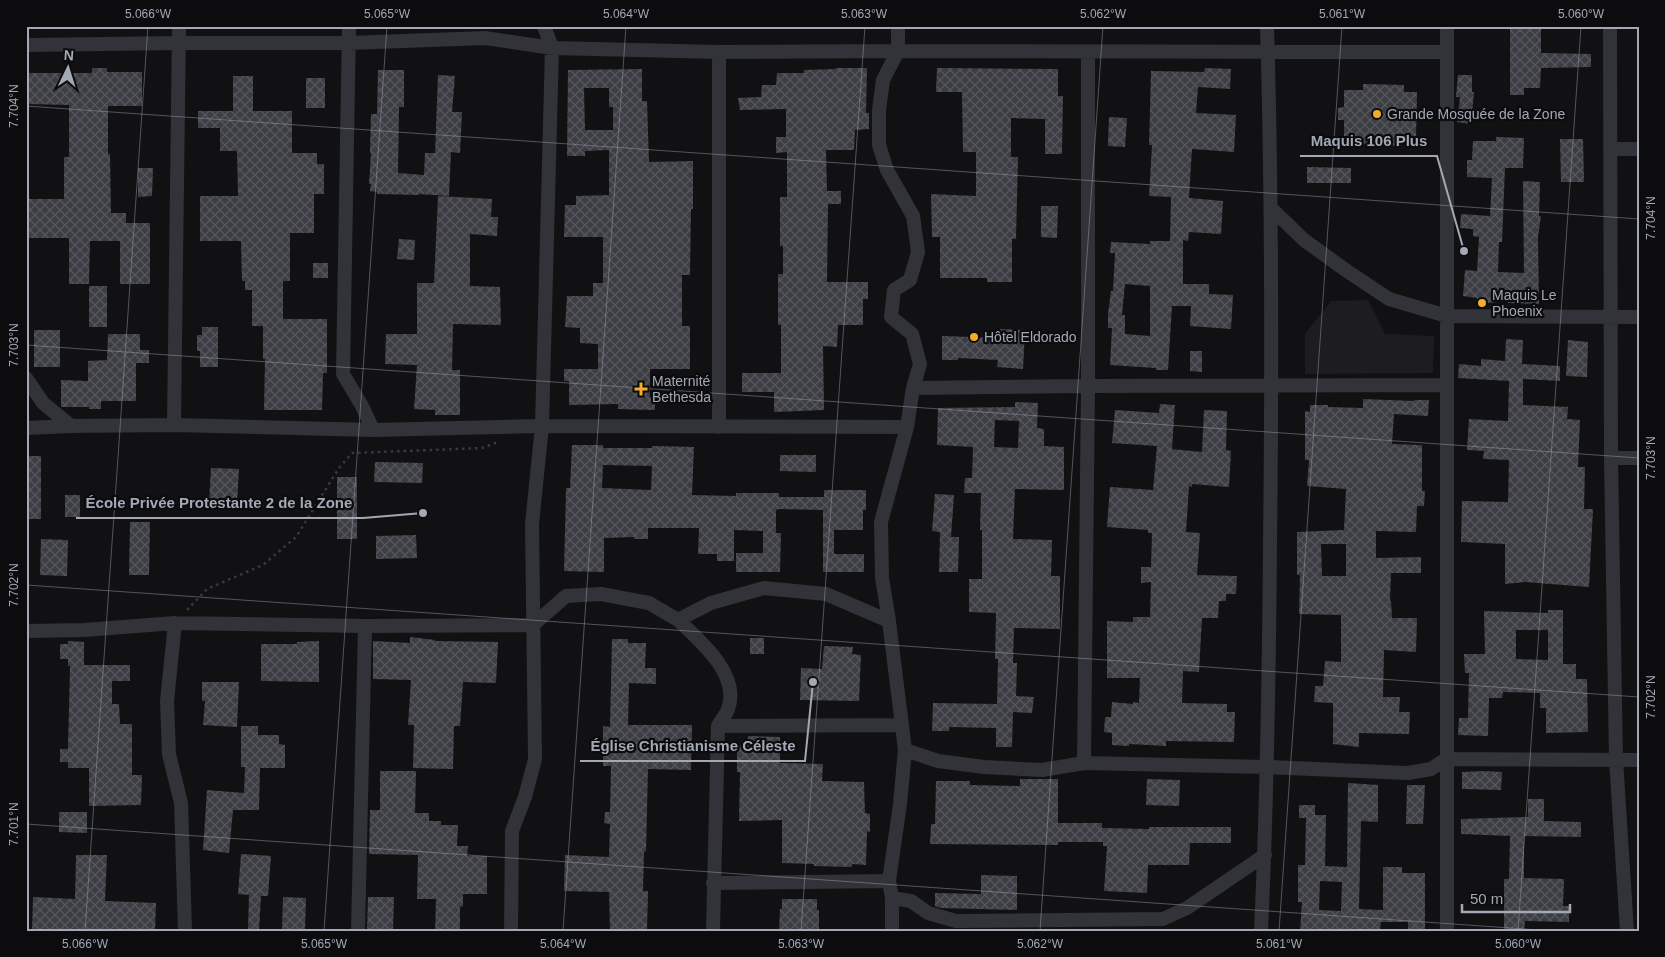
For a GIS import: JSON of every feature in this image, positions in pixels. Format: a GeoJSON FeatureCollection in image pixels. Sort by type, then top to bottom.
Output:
{"type":"FeatureCollection","features":[{"type":"Feature","properties":{"kind":"street"},"geometry":{"type":"LineString","coordinates":[[174,426],[179,26]]}},
{"type":"Feature","properties":{"kind":"street"},"geometry":{"type":"LineString","coordinates":[[348,26],[343,374],[362,406],[373,430]]}},
{"type":"Feature","properties":{"kind":"street"},"geometry":{"type":"LineString","coordinates":[[511,931],[512,831],[525,797],[535,759],[532,524],[542,426],[552,48],[544,26]]}},
{"type":"Feature","properties":{"kind":"street"},"geometry":{"type":"LineString","coordinates":[[892,931],[892,898],[889,881],[900,804],[905,750],[882,578],[881,522],[907,427],[913,388],[920,364],[912,334],[891,317],[894,290],[910,280],[918,252],[913,216],[887,170],[879,145],[879,110],[883,80],[898,51],[898,26]]}},
{"type":"Feature","properties":{"kind":"street"},"geometry":{"type":"LineString","coordinates":[[1261,931],[1267,767],[1272,387],[1267,26]]}},
{"type":"Feature","properties":{"kind":"street"},"geometry":{"type":"LineString","coordinates":[[1447,26],[1447,931]]}},
{"type":"Feature","properties":{"kind":"street"},"geometry":{"type":"LineString","coordinates":[[1610,26],[1610,458],[1616,760],[1627,931]]}},
{"type":"Feature","properties":{"kind":"street"},"geometry":{"type":"LineString","coordinates":[[26,45],[179,42],[349,43],[485,38],[552,48],[719,52],[1447,52]]}},
{"type":"Feature","properties":{"kind":"street"},"geometry":{"type":"LineString","coordinates":[[719,52],[719,427]]}},
{"type":"Feature","properties":{"kind":"street"},"geometry":{"type":"LineString","coordinates":[[1084,763],[1088,386],[1088,52]]}},
{"type":"Feature","properties":{"kind":"street"},"geometry":{"type":"LineString","coordinates":[[1610,149],[1639,149]]}},
{"type":"Feature","properties":{"kind":"street"},"geometry":{"type":"LineString","coordinates":[[1271,208],[1304,240],[1389,298],[1447,316],[1639,317]]}},
{"type":"Feature","properties":{"kind":"street"},"geometry":{"type":"LineString","coordinates":[[26,378],[44,403],[71,426]]}},
{"type":"Feature","properties":{"kind":"street"},"geometry":{"type":"LineString","coordinates":[[913,388],[1447,385]]}},
{"type":"Feature","properties":{"kind":"street"},"geometry":{"type":"LineString","coordinates":[[26,428],[174,426],[373,430],[542,426],[907,427]]}},
{"type":"Feature","properties":{"kind":"street"},"geometry":{"type":"LineString","coordinates":[[1610,458],[1639,458]]}},
{"type":"Feature","properties":{"kind":"street"},"geometry":{"type":"LineString","coordinates":[[678,620],[711,603],[764,588],[826,594],[889,621]]}},
{"type":"Feature","properties":{"kind":"street"},"geometry":{"type":"LineString","coordinates":[[26,631],[84,630],[175,623],[365,626],[533,624],[566,596],[601,594],[650,603],[678,620],[712,652],[730,684],[728,708],[718,726],[713,883],[714,931]]}},
{"type":"Feature","properties":{"kind":"street"},"geometry":{"type":"LineString","coordinates":[[175,623],[167,701],[169,754],[182,803],[185,931]]}},
{"type":"Feature","properties":{"kind":"street"},"geometry":{"type":"LineString","coordinates":[[358,931],[365,626]]}},
{"type":"Feature","properties":{"kind":"street"},"geometry":{"type":"LineString","coordinates":[[718,726],[901,726]]}},
{"type":"Feature","properties":{"kind":"street"},"geometry":{"type":"LineString","coordinates":[[905,750],[938,761],[984,768],[1042,770],[1084,763],[1267,767],[1408,773],[1431,768],[1446,759],[1639,760]]}},
{"type":"Feature","properties":{"kind":"street"},"geometry":{"type":"LineString","coordinates":[[892,898],[911,901],[928,913],[956,921],[1163,919],[1187,908],[1265,855]]}},
{"type":"Feature","properties":{"kind":"street"},"geometry":{"type":"LineString","coordinates":[[713,883],[889,881]]}},
{"type":"Feature","properties":{"kind":"path"},"geometry":{"type":"LineString","coordinates":[[175,623],[207,589],[263,565],[296,537],[339,468],[352,453],[482,448],[499,442]]}},
{"type":"Feature","properties":{"kind":"shaded area"},"geometry":{"type":"Polygon","coordinates":[[[1368,300],[1385,334],[1434,336],[1433,373],[1305,374],[1305,334],[1331,301],[1368,300]]]}},
{"type":"Feature","properties":{"kind":"building"},"geometry":{"type":"Polygon","coordinates":[[[1510,26],[1541,26],[1541,53],[1591,54],[1591,67],[1541,68],[1540,88],[1524,88],[1524,95],[1510,95],[1510,26]]]}},
{"type":"Feature","properties":{"kind":"building"},"geometry":{"type":"Polygon","coordinates":[[[92,68],[107,68],[107,72],[142,72],[142,106],[108,106],[108,154],[110,154],[111,213],[126,213],[126,223],[150,223],[150,284],[120,284],[120,241],[90,241],[89,284],[69,284],[69,238],[29,238],[29,199],[64,199],[64,157],[69,157],[69,105],[26,104],[26,73],[92,73],[92,68]]]}},
{"type":"Feature","properties":{"kind":"building"},"geometry":{"type":"Polygon","coordinates":[[[867,68],[866,113],[869,113],[869,129],[855,130],[854,150],[826,150],[827,191],[841,191],[841,204],[828,204],[827,282],[868,282],[868,299],[863,299],[863,325],[838,325],[837,347],[823,346],[824,410],[774,412],[774,392],[742,392],[742,373],[781,373],[781,325],[778,325],[778,274],[783,274],[783,246],[780,246],[780,197],[787,197],[787,152],[776,153],[776,137],[786,137],[786,109],[740,110],[738,98],[761,97],[762,85],[776,85],[777,73],[804,73],[804,70],[867,68]]]}},
{"type":"Feature","properties":{"kind":"building"},"geometry":{"type":"Polygon","coordinates":[[[937,68],[1058,69],[1058,96],[1063,96],[1062,154],[1045,154],[1045,119],[1011,118],[1011,157],[1018,157],[1016,239],[1012,239],[1012,282],[987,282],[987,278],[940,278],[940,237],[932,237],[931,194],[976,196],[976,152],[963,152],[962,92],[936,92],[937,68]]]}},
{"type":"Feature","properties":{"kind":"building"},"geometry":{"type":"Polygon","coordinates":[[[1205,68],[1231,69],[1230,89],[1198,87],[1196,113],[1236,115],[1234,152],[1192,149],[1189,198],[1223,201],[1221,234],[1189,232],[1188,241],[1183,240],[1183,284],[1209,284],[1209,294],[1233,295],[1231,329],[1190,326],[1191,306],[1172,306],[1168,370],[1110,365],[1112,328],[1108,328],[1108,314],[1111,291],[1113,291],[1115,253],[1110,253],[1111,242],[1150,244],[1150,241],[1170,241],[1171,197],[1149,196],[1152,145],[1149,145],[1151,71],[1204,72],[1205,68]],[[1125,284],[1122,315],[1125,315],[1125,334],[1150,336],[1150,286],[1125,284]]]}},
{"type":"Feature","properties":{"kind":"building"},"geometry":{"type":"Polygon","coordinates":[[[642,69],[642,101],[647,101],[649,162],[693,161],[690,275],[682,275],[682,326],[690,326],[690,369],[650,369],[650,397],[655,397],[655,410],[618,409],[618,404],[569,405],[569,381],[564,381],[564,369],[598,369],[598,344],[580,343],[580,328],[565,327],[567,296],[593,296],[593,283],[603,283],[603,237],[564,237],[565,205],[576,205],[576,196],[609,195],[609,150],[585,151],[585,156],[567,156],[568,70],[642,69]],[[584,88],[585,130],[613,130],[613,107],[609,107],[609,88],[584,88]]]}},
{"type":"Feature","properties":{"kind":"building"},"geometry":{"type":"Polygon","coordinates":[[[378,70],[404,70],[404,107],[399,107],[398,173],[424,175],[425,153],[435,153],[438,75],[455,76],[452,112],[462,112],[460,153],[451,152],[449,196],[377,194],[377,192],[370,191],[371,114],[377,114],[378,70]]]}},
{"type":"Feature","properties":{"kind":"building"},"geometry":{"type":"Polygon","coordinates":[[[1458,75],[1472,75],[1472,92],[1474,92],[1471,124],[1457,122],[1460,97],[1456,97],[1458,75]]]}},
{"type":"Feature","properties":{"kind":"building"},"geometry":{"type":"Polygon","coordinates":[[[233,76],[253,76],[253,111],[292,111],[292,153],[317,153],[317,164],[324,164],[324,194],[314,194],[314,233],[290,233],[290,281],[283,281],[283,319],[327,319],[327,373],[323,373],[322,410],[264,410],[265,359],[263,359],[263,326],[252,326],[252,290],[245,290],[245,281],[242,281],[241,241],[200,241],[200,196],[238,196],[237,151],[220,151],[220,128],[198,128],[198,111],[233,111],[233,76]]]}},
{"type":"Feature","properties":{"kind":"building"},"geometry":{"type":"Polygon","coordinates":[[[306,78],[325,78],[325,108],[306,108],[306,78]]]}},
{"type":"Feature","properties":{"kind":"building","name":"Grande Mosquée de la Zone"},"geometry":{"type":"Polygon","coordinates":[[[1363,84],[1404,85],[1404,92],[1417,92],[1416,139],[1402,138],[1402,146],[1361,144],[1361,137],[1344,136],[1344,120],[1338,120],[1338,108],[1344,107],[1344,90],[1363,90],[1363,84]]]}},
{"type":"Feature","properties":{"kind":"building"},"geometry":{"type":"Polygon","coordinates":[[[1109,117],[1127,118],[1125,147],[1108,146],[1109,117]]]}},
{"type":"Feature","properties":{"kind":"building"},"geometry":{"type":"Polygon","coordinates":[[[1496,137],[1524,138],[1523,168],[1505,168],[1502,242],[1499,242],[1498,272],[1524,273],[1523,181],[1540,182],[1539,216],[1541,216],[1538,237],[1539,304],[1508,303],[1508,301],[1478,304],[1477,298],[1463,296],[1465,270],[1477,271],[1479,237],[1473,236],[1473,229],[1460,228],[1461,214],[1490,216],[1492,178],[1467,177],[1467,160],[1472,160],[1473,141],[1496,141],[1496,137]]]}},
{"type":"Feature","properties":{"kind":"building"},"geometry":{"type":"Polygon","coordinates":[[[1560,139],[1583,139],[1584,182],[1561,182],[1560,139]]]}},
{"type":"Feature","properties":{"kind":"building"},"geometry":{"type":"Polygon","coordinates":[[[1307,167],[1351,168],[1351,183],[1307,183],[1307,167]]]}},
{"type":"Feature","properties":{"kind":"building"},"geometry":{"type":"Polygon","coordinates":[[[138,168],[153,168],[152,196],[138,197],[138,168]]]}},
{"type":"Feature","properties":{"kind":"building"},"geometry":{"type":"Polygon","coordinates":[[[438,196],[492,199],[491,217],[498,217],[497,236],[470,234],[470,286],[500,287],[501,325],[453,324],[452,370],[460,370],[460,415],[435,415],[435,410],[414,409],[417,365],[385,364],[386,334],[417,334],[417,283],[434,283],[438,196]]]}},
{"type":"Feature","properties":{"kind":"building"},"geometry":{"type":"Polygon","coordinates":[[[1041,206],[1058,206],[1057,238],[1041,237],[1041,206]]]}},
{"type":"Feature","properties":{"kind":"building"},"geometry":{"type":"Polygon","coordinates":[[[399,239],[415,240],[414,260],[397,259],[399,239]]]}},
{"type":"Feature","properties":{"kind":"building"},"geometry":{"type":"Polygon","coordinates":[[[313,263],[328,263],[328,278],[313,278],[313,263]]]}},
{"type":"Feature","properties":{"kind":"building"},"geometry":{"type":"Polygon","coordinates":[[[89,286],[107,286],[107,327],[89,327],[89,286]]]}},
{"type":"Feature","properties":{"kind":"building"},"geometry":{"type":"Polygon","coordinates":[[[202,327],[218,327],[218,367],[200,367],[197,335],[202,335],[202,327]]]}},
{"type":"Feature","properties":{"kind":"building"},"geometry":{"type":"Polygon","coordinates":[[[999,329],[1025,330],[1023,369],[997,367],[998,360],[958,358],[958,360],[942,360],[942,336],[999,338],[999,329]]]}},
{"type":"Feature","properties":{"kind":"building"},"geometry":{"type":"Polygon","coordinates":[[[34,330],[60,330],[60,367],[34,367],[34,330]]]}},
{"type":"Feature","properties":{"kind":"building"},"geometry":{"type":"Polygon","coordinates":[[[108,334],[140,334],[140,350],[149,350],[149,363],[136,363],[136,401],[101,401],[101,409],[61,407],[61,380],[88,381],[88,361],[107,360],[108,334]]]}},
{"type":"Feature","properties":{"kind":"building"},"geometry":{"type":"Polygon","coordinates":[[[1506,339],[1523,340],[1522,364],[1560,366],[1560,381],[1523,379],[1523,405],[1568,407],[1567,419],[1580,420],[1578,467],[1585,467],[1584,509],[1593,509],[1589,587],[1525,582],[1505,584],[1505,544],[1461,542],[1462,501],[1508,502],[1509,460],[1483,459],[1484,451],[1467,450],[1469,419],[1508,421],[1509,381],[1458,378],[1459,364],[1481,366],[1481,359],[1505,361],[1506,339]]]}},
{"type":"Feature","properties":{"kind":"building"},"geometry":{"type":"Polygon","coordinates":[[[1568,340],[1588,342],[1587,377],[1566,376],[1568,340]]]}},
{"type":"Feature","properties":{"kind":"building"},"geometry":{"type":"Polygon","coordinates":[[[1190,351],[1202,351],[1202,372],[1190,371],[1190,351]]]}},
{"type":"Feature","properties":{"kind":"building"},"geometry":{"type":"Polygon","coordinates":[[[1363,399],[1429,400],[1428,416],[1394,414],[1392,444],[1422,445],[1422,491],[1425,491],[1424,506],[1417,506],[1416,532],[1376,531],[1376,558],[1421,557],[1421,573],[1391,573],[1390,601],[1392,618],[1417,618],[1416,652],[1384,650],[1383,697],[1400,697],[1399,712],[1410,712],[1409,734],[1359,733],[1359,747],[1333,744],[1333,703],[1314,702],[1315,686],[1323,686],[1325,661],[1341,662],[1341,615],[1299,614],[1300,575],[1297,575],[1297,532],[1344,530],[1346,489],[1307,486],[1309,460],[1305,460],[1305,411],[1310,412],[1310,405],[1363,408],[1363,399]],[[1321,544],[1322,576],[1346,576],[1346,544],[1321,544]]]}},
{"type":"Feature","properties":{"kind":"building"},"geometry":{"type":"Polygon","coordinates":[[[1015,402],[1038,403],[1037,428],[1044,429],[1044,446],[1064,447],[1064,490],[1015,489],[1013,539],[1052,540],[1051,576],[1060,576],[1060,629],[1014,628],[1013,663],[1017,663],[1016,696],[1034,697],[1032,713],[1013,712],[1012,747],[996,747],[996,728],[949,727],[949,731],[932,731],[933,703],[997,704],[998,659],[995,659],[996,613],[969,612],[969,579],[982,579],[981,493],[964,493],[965,478],[972,478],[973,447],[937,445],[938,408],[1015,407],[1015,402]],[[995,420],[994,447],[1018,448],[1019,421],[995,420]]]}},
{"type":"Feature","properties":{"kind":"building"},"geometry":{"type":"Polygon","coordinates":[[[1160,404],[1175,405],[1172,449],[1202,452],[1204,410],[1227,411],[1226,450],[1231,451],[1229,487],[1192,484],[1192,487],[1189,486],[1186,532],[1200,533],[1197,575],[1237,576],[1236,594],[1226,594],[1226,601],[1219,601],[1218,618],[1202,618],[1199,672],[1183,671],[1182,703],[1227,704],[1227,712],[1235,712],[1234,742],[1166,741],[1166,746],[1112,745],[1112,733],[1104,732],[1105,717],[1111,717],[1112,702],[1139,703],[1140,678],[1107,678],[1107,621],[1133,622],[1133,617],[1150,617],[1151,582],[1141,583],[1141,567],[1151,567],[1152,533],[1148,533],[1148,530],[1107,527],[1110,487],[1153,490],[1157,446],[1112,443],[1115,410],[1159,413],[1160,404]]]}},
{"type":"Feature","properties":{"kind":"building"},"geometry":{"type":"Polygon","coordinates":[[[572,445],[603,445],[603,448],[694,447],[692,495],[736,496],[736,493],[779,493],[779,497],[824,497],[824,490],[866,490],[863,530],[834,530],[834,554],[864,554],[864,572],[823,572],[823,510],[779,509],[776,510],[776,533],[781,533],[780,572],[736,572],[736,553],[763,553],[763,531],[734,530],[734,561],[717,561],[717,554],[698,554],[699,528],[648,528],[648,539],[634,539],[634,537],[604,538],[604,572],[564,571],[566,488],[570,488],[572,445]],[[603,465],[602,488],[651,490],[652,466],[603,465]]]}},
{"type":"Feature","properties":{"kind":"building"},"geometry":{"type":"Polygon","coordinates":[[[780,455],[816,455],[816,472],[780,471],[780,455]]]}},
{"type":"Feature","properties":{"kind":"building"},"geometry":{"type":"Polygon","coordinates":[[[26,456],[41,456],[41,519],[26,519],[26,456]]]}},
{"type":"Feature","properties":{"kind":"building"},"geometry":{"type":"Polygon","coordinates":[[[375,462],[423,463],[422,483],[374,482],[375,462]]]}},
{"type":"Feature","properties":{"kind":"building"},"geometry":{"type":"Polygon","coordinates":[[[211,468],[239,469],[237,504],[209,503],[211,468]]]}},
{"type":"Feature","properties":{"kind":"building"},"geometry":{"type":"Polygon","coordinates":[[[337,477],[357,477],[357,539],[337,539],[337,477]]]}},
{"type":"Feature","properties":{"kind":"building"},"geometry":{"type":"Polygon","coordinates":[[[935,494],[954,495],[951,537],[959,537],[958,572],[939,572],[940,532],[932,531],[935,494]]]}},
{"type":"Feature","properties":{"kind":"building"},"geometry":{"type":"Polygon","coordinates":[[[65,495],[80,495],[80,517],[65,517],[65,495]]]}},
{"type":"Feature","properties":{"kind":"building"},"geometry":{"type":"Polygon","coordinates":[[[130,522],[150,522],[149,575],[129,575],[130,522]]]}},
{"type":"Feature","properties":{"kind":"building"},"geometry":{"type":"Polygon","coordinates":[[[416,535],[417,558],[376,559],[376,536],[416,535]]]}},
{"type":"Feature","properties":{"kind":"building"},"geometry":{"type":"Polygon","coordinates":[[[41,539],[68,540],[67,576],[40,575],[41,539]]]}},
{"type":"Feature","properties":{"kind":"building"},"geometry":{"type":"Polygon","coordinates":[[[1548,610],[1563,610],[1563,664],[1576,664],[1576,679],[1587,679],[1588,732],[1546,733],[1546,708],[1540,708],[1540,693],[1503,692],[1502,698],[1489,698],[1488,736],[1458,735],[1459,718],[1468,718],[1469,673],[1465,673],[1464,654],[1485,654],[1484,611],[1548,613],[1548,610]],[[1516,630],[1516,659],[1548,660],[1548,630],[1516,630]]]}},
{"type":"Feature","properties":{"kind":"building"},"geometry":{"type":"Polygon","coordinates":[[[410,637],[435,641],[498,642],[496,683],[463,682],[460,726],[454,726],[453,769],[413,768],[414,725],[408,725],[411,680],[373,679],[373,641],[410,643],[410,637]]]}},
{"type":"Feature","properties":{"kind":"building"},"geometry":{"type":"Polygon","coordinates":[[[750,638],[764,638],[764,654],[750,654],[750,638]]]}},
{"type":"Feature","properties":{"kind":"building"},"geometry":{"type":"Polygon","coordinates":[[[612,639],[628,639],[628,643],[646,643],[645,668],[656,668],[656,684],[629,683],[628,725],[692,725],[691,770],[648,769],[643,891],[648,891],[647,931],[610,931],[609,892],[564,891],[565,855],[609,857],[610,824],[604,823],[605,812],[610,812],[611,766],[603,766],[603,726],[610,727],[612,639]]]}},
{"type":"Feature","properties":{"kind":"building"},"geometry":{"type":"Polygon","coordinates":[[[68,641],[84,642],[84,665],[130,665],[130,681],[112,681],[112,704],[119,704],[120,724],[132,724],[132,775],[142,775],[141,805],[89,806],[89,768],[68,768],[68,762],[60,762],[60,749],[68,749],[70,666],[68,666],[68,659],[60,659],[60,644],[68,644],[68,641]]]}},
{"type":"Feature","properties":{"kind":"building"},"geometry":{"type":"Polygon","coordinates":[[[319,641],[319,682],[261,681],[261,644],[297,644],[297,642],[319,641]]]}},
{"type":"Feature","properties":{"kind":"building"},"geometry":{"type":"Polygon","coordinates":[[[824,646],[853,647],[852,654],[861,655],[859,701],[800,700],[801,668],[822,669],[824,646]]]}},
{"type":"Feature","properties":{"kind":"building"},"geometry":{"type":"Polygon","coordinates":[[[202,682],[239,682],[237,727],[203,725],[205,701],[202,701],[202,682]]]}},
{"type":"Feature","properties":{"kind":"building"},"geometry":{"type":"Polygon","coordinates":[[[241,726],[258,726],[258,735],[279,735],[279,744],[285,745],[285,768],[260,768],[259,810],[233,810],[229,853],[203,850],[207,790],[244,793],[245,767],[241,767],[241,726]]]}},
{"type":"Feature","properties":{"kind":"building"},"geometry":{"type":"Polygon","coordinates":[[[748,736],[780,737],[780,763],[823,764],[822,781],[864,782],[865,813],[870,814],[870,832],[867,831],[866,865],[852,864],[852,867],[782,863],[782,820],[739,821],[740,772],[737,772],[737,745],[747,746],[748,736]]]}},
{"type":"Feature","properties":{"kind":"building"},"geometry":{"type":"Polygon","coordinates":[[[380,771],[416,771],[415,813],[429,813],[429,821],[441,821],[441,825],[458,825],[457,846],[468,846],[467,856],[487,856],[487,894],[463,894],[463,906],[460,907],[460,931],[435,931],[436,899],[417,899],[418,855],[369,854],[370,810],[380,810],[380,771]]]}},
{"type":"Feature","properties":{"kind":"building"},"geometry":{"type":"Polygon","coordinates":[[[1462,772],[1502,772],[1501,790],[1462,789],[1462,772]]]}},
{"type":"Feature","properties":{"kind":"building"},"geometry":{"type":"Polygon","coordinates":[[[1020,779],[1058,779],[1058,823],[1102,823],[1102,828],[1231,827],[1231,843],[1190,843],[1189,865],[1148,865],[1147,893],[1104,891],[1107,846],[1103,846],[1103,842],[1058,842],[1058,845],[930,844],[931,824],[935,824],[936,781],[970,781],[970,785],[1020,786],[1020,779]]]}},
{"type":"Feature","properties":{"kind":"building"},"geometry":{"type":"Polygon","coordinates":[[[1147,779],[1180,780],[1179,806],[1146,805],[1147,779]]]}},
{"type":"Feature","properties":{"kind":"building"},"geometry":{"type":"Polygon","coordinates":[[[1348,783],[1378,785],[1378,822],[1361,821],[1359,909],[1383,910],[1383,867],[1402,867],[1402,873],[1425,873],[1425,931],[1408,931],[1408,922],[1381,922],[1380,931],[1300,931],[1302,902],[1298,902],[1298,865],[1305,865],[1306,818],[1299,818],[1299,805],[1315,805],[1315,815],[1326,815],[1325,866],[1347,867],[1348,783]],[[1320,881],[1319,910],[1341,911],[1342,882],[1320,881]]]}},
{"type":"Feature","properties":{"kind":"building"},"geometry":{"type":"Polygon","coordinates":[[[1407,785],[1425,785],[1423,824],[1406,824],[1407,785]]]}},
{"type":"Feature","properties":{"kind":"building"},"geometry":{"type":"Polygon","coordinates":[[[1528,799],[1544,799],[1544,821],[1581,822],[1581,837],[1524,836],[1524,878],[1564,879],[1563,906],[1569,906],[1569,922],[1525,921],[1524,931],[1504,931],[1504,879],[1509,879],[1510,836],[1461,834],[1461,819],[1528,817],[1528,799]]]}},
{"type":"Feature","properties":{"kind":"building"},"geometry":{"type":"Polygon","coordinates":[[[59,812],[87,812],[87,833],[59,832],[59,812]]]}},
{"type":"Feature","properties":{"kind":"building"},"geometry":{"type":"Polygon","coordinates":[[[241,854],[271,856],[268,896],[261,896],[259,931],[248,931],[249,895],[238,894],[241,854]]]}},
{"type":"Feature","properties":{"kind":"building"},"geometry":{"type":"Polygon","coordinates":[[[76,855],[107,855],[105,901],[156,903],[155,931],[32,931],[33,897],[75,899],[76,855]]]}},
{"type":"Feature","properties":{"kind":"building"},"geometry":{"type":"Polygon","coordinates":[[[981,875],[1017,876],[1017,910],[941,908],[935,906],[935,893],[981,894],[981,875]]]}},
{"type":"Feature","properties":{"kind":"building"},"geometry":{"type":"Polygon","coordinates":[[[283,897],[306,898],[305,931],[282,931],[283,897]]]}},
{"type":"Feature","properties":{"kind":"building"},"geometry":{"type":"Polygon","coordinates":[[[368,897],[394,897],[393,931],[367,931],[368,897]]]}},
{"type":"Feature","properties":{"kind":"building"},"geometry":{"type":"Polygon","coordinates":[[[782,899],[817,899],[819,929],[779,929],[782,899]]]}},
{"type":"Feature","properties":{"kind":"place","name":"Grande Mosquée de la Zone"},"geometry":{"type":"Point","coordinates":[1377,114]}},
{"type":"Feature","properties":{"kind":"place","name":"Maquis 106 Plus"},"geometry":{"type":"Point","coordinates":[1464,251]}},
{"type":"Feature","properties":{"kind":"place","name":"Maquis Le Phoenix"},"geometry":{"type":"Point","coordinates":[1482,303]}},
{"type":"Feature","properties":{"kind":"place","name":"Hôtel Eldorado"},"geometry":{"type":"Point","coordinates":[974,337]}},
{"type":"Feature","properties":{"kind":"place","name":"Maternité Bethesda"},"geometry":{"type":"Point","coordinates":[641,389]}},
{"type":"Feature","properties":{"kind":"place","name":"École Privée Protestante 2 de la Zone"},"geometry":{"type":"Point","coordinates":[423,513]}},
{"type":"Feature","properties":{"kind":"place","name":"Église Christianisme Céleste"},"geometry":{"type":"Point","coordinates":[813,682]}}]}
